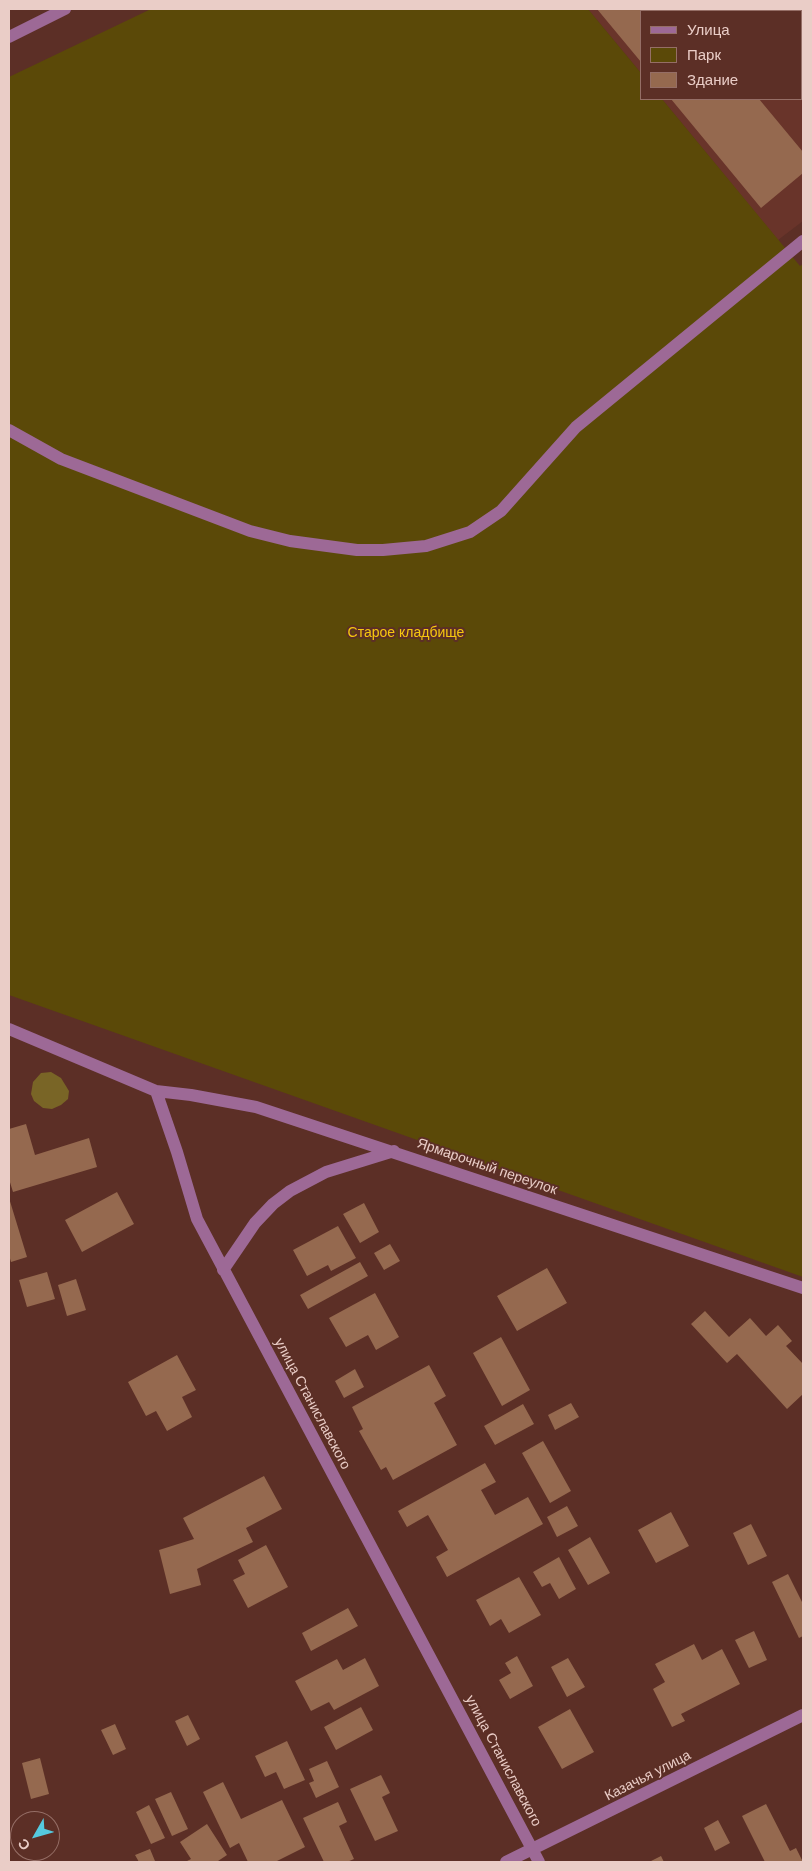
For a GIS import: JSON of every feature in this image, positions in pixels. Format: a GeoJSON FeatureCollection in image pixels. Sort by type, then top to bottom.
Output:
{"type":"FeatureCollection","features":[{"type":"Feature","properties":{"kind":"street"},"geometry":{"type":"LineString","coordinates":[[9,37],[66,9]]}},
{"type":"Feature","properties":{"kind":"street"},"geometry":{"type":"LineString","coordinates":[[9,430],[61,459],[250,532],[290,541],[357,550],[383,550],[426,546],[470,532],[501,511],[576,427],[803,242]]}},
{"type":"Feature","properties":{"kind":"street"},"geometry":{"type":"LineString","coordinates":[[9,1029],[156,1091]]}},
{"type":"Feature","properties":{"kind":"street","name":"Ярмарочный переулок"},"geometry":{"type":"LineString","coordinates":[[156,1091],[191,1095],[256,1107],[394,1151],[803,1288]]}},
{"type":"Feature","properties":{"kind":"street","name":"улица Станиславского"},"geometry":{"type":"LineString","coordinates":[[156,1091],[177,1152],[194,1213],[539,1862]]}},
{"type":"Feature","properties":{"kind":"street"},"geometry":{"type":"LineString","coordinates":[[223,1270],[255,1223],[273,1204],[290,1191],[326,1172],[394,1151]]}},
{"type":"Feature","properties":{"kind":"street","name":"Казачья улица"},"geometry":{"type":"LineString","coordinates":[[506,1862],[803,1715]]}},
{"type":"Feature","properties":{"kind":"shaded area"},"geometry":{"type":"Polygon","coordinates":[[[588,9],[762,10],[640,10],[640,72],[588,9]]]}},
{"type":"Feature","properties":{"kind":"shaded area"},"geometry":{"type":"Polygon","coordinates":[[[802,48],[803,221],[778,240],[663,100],[802,100],[802,48]]]}},
{"type":"Feature","properties":{"kind":"shaded area"},"geometry":{"type":"Polygon","coordinates":[[[51,1072],[61,1078],[69,1091],[68,1099],[52,1109],[43,1108],[34,1101],[31,1094],[33,1082],[41,1073],[51,1072]]]}},
{"type":"Feature","properties":{"kind":"green space","name":"Старое кладбище"},"geometry":{"type":"Polygon","coordinates":[[[151,9],[588,9],[640,72],[640,100],[663,100],[800,266],[803,264],[803,1277],[9,995],[9,77],[151,9]]]}},
{"type":"Feature","properties":{"kind":"building"},"geometry":{"type":"Polygon","coordinates":[[[597,9],[668,10],[640,10],[640,61],[597,9]]]}},
{"type":"Feature","properties":{"kind":"building"},"geometry":{"type":"Polygon","coordinates":[[[672,100],[760,100],[803,152],[803,173],[761,208],[672,100]]]}},
{"type":"Feature","properties":{"kind":"building"},"geometry":{"type":"Polygon","coordinates":[[[26,1124],[35,1155],[89,1138],[97,1167],[13,1192],[9,1179],[9,1129],[26,1124]]]}},
{"type":"Feature","properties":{"kind":"building"},"geometry":{"type":"Polygon","coordinates":[[[117,1192],[134,1224],[82,1252],[65,1220],[117,1192]]]}},
{"type":"Feature","properties":{"kind":"building"},"geometry":{"type":"Polygon","coordinates":[[[9,1198],[27,1257],[11,1262],[9,1255],[9,1198]]]}},
{"type":"Feature","properties":{"kind":"building"},"geometry":{"type":"Polygon","coordinates":[[[364,1203],[379,1232],[360,1243],[343,1214],[364,1203]]]}},
{"type":"Feature","properties":{"kind":"building"},"geometry":{"type":"Polygon","coordinates":[[[338,1226],[356,1258],[331,1271],[328,1265],[307,1276],[293,1250],[338,1226]]]}},
{"type":"Feature","properties":{"kind":"building"},"geometry":{"type":"Polygon","coordinates":[[[390,1244],[400,1261],[384,1270],[374,1253],[390,1244]]]}},
{"type":"Feature","properties":{"kind":"building"},"geometry":{"type":"Polygon","coordinates":[[[360,1262],[368,1276],[308,1309],[300,1295],[360,1262]]]}},
{"type":"Feature","properties":{"kind":"building"},"geometry":{"type":"Polygon","coordinates":[[[547,1268],[567,1303],[517,1331],[497,1296],[547,1268]]]}},
{"type":"Feature","properties":{"kind":"building"},"geometry":{"type":"Polygon","coordinates":[[[47,1272],[55,1299],[27,1307],[19,1280],[47,1272]]]}},
{"type":"Feature","properties":{"kind":"building"},"geometry":{"type":"Polygon","coordinates":[[[76,1279],[86,1310],[67,1316],[58,1285],[76,1279]]]}},
{"type":"Feature","properties":{"kind":"building"},"geometry":{"type":"Polygon","coordinates":[[[375,1293],[399,1337],[376,1350],[368,1335],[346,1347],[329,1318],[375,1293]]]}},
{"type":"Feature","properties":{"kind":"building"},"geometry":{"type":"Polygon","coordinates":[[[705,1311],[729,1337],[750,1318],[766,1336],[778,1325],[792,1341],[786,1346],[803,1364],[803,1394],[787,1409],[737,1354],[727,1363],[691,1324],[705,1311]]]}},
{"type":"Feature","properties":{"kind":"building"},"geometry":{"type":"Polygon","coordinates":[[[501,1337],[530,1390],[502,1406],[473,1353],[501,1337]]]}},
{"type":"Feature","properties":{"kind":"building"},"geometry":{"type":"Polygon","coordinates":[[[177,1355],[196,1390],[182,1397],[192,1417],[167,1431],[156,1411],[146,1416],[128,1382],[177,1355]]]}},
{"type":"Feature","properties":{"kind":"building"},"geometry":{"type":"Polygon","coordinates":[[[429,1365],[446,1396],[434,1403],[457,1445],[393,1480],[386,1467],[381,1470],[359,1431],[363,1429],[352,1407],[429,1365]]]}},
{"type":"Feature","properties":{"kind":"building"},"geometry":{"type":"Polygon","coordinates":[[[355,1369],[364,1387],[344,1398],[335,1381],[355,1369]]]}},
{"type":"Feature","properties":{"kind":"building"},"geometry":{"type":"Polygon","coordinates":[[[571,1403],[579,1417],[555,1430],[548,1415],[571,1403]]]}},
{"type":"Feature","properties":{"kind":"building"},"geometry":{"type":"Polygon","coordinates":[[[523,1404],[534,1424],[495,1445],[484,1426],[523,1404]]]}},
{"type":"Feature","properties":{"kind":"building"},"geometry":{"type":"Polygon","coordinates":[[[543,1441],[571,1491],[550,1503],[522,1453],[543,1441]]]}},
{"type":"Feature","properties":{"kind":"building"},"geometry":{"type":"Polygon","coordinates":[[[485,1463],[496,1482],[481,1490],[495,1515],[528,1497],[543,1524],[447,1577],[436,1557],[448,1550],[428,1515],[407,1527],[398,1511],[485,1463]]]}},
{"type":"Feature","properties":{"kind":"building"},"geometry":{"type":"Polygon","coordinates":[[[264,1476],[282,1509],[246,1528],[253,1542],[197,1569],[201,1585],[170,1594],[159,1550],[194,1539],[183,1518],[264,1476]]]}},
{"type":"Feature","properties":{"kind":"building"},"geometry":{"type":"Polygon","coordinates":[[[567,1506],[578,1526],[557,1537],[547,1517],[567,1506]]]}},
{"type":"Feature","properties":{"kind":"building"},"geometry":{"type":"Polygon","coordinates":[[[671,1512],[689,1546],[656,1563],[638,1530],[671,1512]]]}},
{"type":"Feature","properties":{"kind":"building"},"geometry":{"type":"Polygon","coordinates":[[[751,1524],[767,1556],[748,1565],[733,1533],[751,1524]]]}},
{"type":"Feature","properties":{"kind":"building"},"geometry":{"type":"Polygon","coordinates":[[[590,1537],[610,1573],[588,1585],[568,1550],[590,1537]]]}},
{"type":"Feature","properties":{"kind":"building"},"geometry":{"type":"Polygon","coordinates":[[[266,1545],[288,1587],[248,1608],[233,1580],[245,1574],[238,1560],[266,1545]]]}},
{"type":"Feature","properties":{"kind":"building"},"geometry":{"type":"Polygon","coordinates":[[[559,1557],[576,1589],[559,1599],[550,1583],[542,1587],[533,1572],[559,1557]]]}},
{"type":"Feature","properties":{"kind":"building"},"geometry":{"type":"Polygon","coordinates":[[[788,1574],[803,1604],[803,1636],[799,1638],[772,1582],[788,1574]]]}},
{"type":"Feature","properties":{"kind":"building"},"geometry":{"type":"Polygon","coordinates":[[[519,1577],[541,1615],[509,1633],[501,1619],[490,1626],[476,1600],[519,1577]]]}},
{"type":"Feature","properties":{"kind":"building"},"geometry":{"type":"Polygon","coordinates":[[[348,1608],[358,1626],[311,1651],[302,1633],[348,1608]]]}},
{"type":"Feature","properties":{"kind":"building"},"geometry":{"type":"Polygon","coordinates":[[[754,1631],[767,1660],[749,1668],[735,1640],[754,1631]]]}},
{"type":"Feature","properties":{"kind":"building"},"geometry":{"type":"Polygon","coordinates":[[[694,1644],[702,1660],[722,1649],[740,1684],[681,1714],[685,1721],[672,1727],[653,1689],[665,1682],[655,1664],[694,1644]]]}},
{"type":"Feature","properties":{"kind":"building"},"geometry":{"type":"Polygon","coordinates":[[[517,1656],[533,1686],[510,1699],[499,1680],[511,1673],[505,1663],[517,1656]]]}},
{"type":"Feature","properties":{"kind":"building"},"geometry":{"type":"Polygon","coordinates":[[[365,1658],[379,1686],[334,1710],[329,1702],[311,1711],[295,1681],[337,1659],[343,1670],[365,1658]]]}},
{"type":"Feature","properties":{"kind":"building"},"geometry":{"type":"Polygon","coordinates":[[[568,1658],[585,1687],[567,1697],[551,1667],[568,1658]]]}},
{"type":"Feature","properties":{"kind":"building"},"geometry":{"type":"Polygon","coordinates":[[[361,1707],[373,1730],[336,1750],[324,1727],[361,1707]]]}},
{"type":"Feature","properties":{"kind":"building"},"geometry":{"type":"Polygon","coordinates":[[[570,1709],[594,1752],[562,1769],[538,1727],[570,1709]]]}},
{"type":"Feature","properties":{"kind":"building"},"geometry":{"type":"Polygon","coordinates":[[[188,1715],[200,1739],[187,1746],[175,1721],[188,1715]]]}},
{"type":"Feature","properties":{"kind":"building"},"geometry":{"type":"Polygon","coordinates":[[[115,1724],[126,1749],[113,1755],[101,1730],[115,1724]]]}},
{"type":"Feature","properties":{"kind":"building"},"geometry":{"type":"Polygon","coordinates":[[[287,1741],[305,1780],[284,1789],[276,1772],[265,1777],[255,1756],[287,1741]]]}},
{"type":"Feature","properties":{"kind":"building"},"geometry":{"type":"Polygon","coordinates":[[[40,1758],[49,1794],[31,1799],[22,1763],[40,1758]]]}},
{"type":"Feature","properties":{"kind":"building"},"geometry":{"type":"Polygon","coordinates":[[[327,1761],[339,1787],[316,1798],[309,1783],[314,1781],[309,1769],[327,1761]]]}},
{"type":"Feature","properties":{"kind":"building"},"geometry":{"type":"Polygon","coordinates":[[[381,1775],[390,1793],[382,1797],[398,1831],[375,1841],[350,1789],[381,1775]]]}},
{"type":"Feature","properties":{"kind":"building"},"geometry":{"type":"Polygon","coordinates":[[[223,1782],[241,1819],[282,1800],[305,1847],[278,1862],[248,1862],[239,1843],[230,1848],[203,1792],[223,1782]]]}},
{"type":"Feature","properties":{"kind":"building"},"geometry":{"type":"Polygon","coordinates":[[[171,1792],[188,1829],[172,1836],[155,1799],[171,1792]]]}},
{"type":"Feature","properties":{"kind":"building"},"geometry":{"type":"Polygon","coordinates":[[[338,1802],[347,1822],[339,1826],[354,1859],[347,1862],[324,1862],[303,1818],[338,1802]]]}},
{"type":"Feature","properties":{"kind":"building"},"geometry":{"type":"Polygon","coordinates":[[[766,1804],[790,1851],[796,1848],[803,1862],[765,1862],[742,1816],[766,1804]]]}},
{"type":"Feature","properties":{"kind":"building"},"geometry":{"type":"Polygon","coordinates":[[[149,1805],[165,1838],[151,1844],[136,1812],[149,1805]]]}},
{"type":"Feature","properties":{"kind":"building"},"geometry":{"type":"Polygon","coordinates":[[[718,1820],[730,1843],[715,1851],[704,1828],[718,1820]]]}},
{"type":"Feature","properties":{"kind":"building"},"geometry":{"type":"Polygon","coordinates":[[[207,1824],[227,1855],[219,1862],[185,1862],[191,1859],[180,1842],[207,1824]]]}},
{"type":"Feature","properties":{"kind":"building"},"geometry":{"type":"Polygon","coordinates":[[[150,1849],[155,1861],[139,1862],[135,1855],[150,1849]]]}},
{"type":"Feature","properties":{"kind":"building"},"geometry":{"type":"Polygon","coordinates":[[[661,1856],[664,1862],[649,1862],[661,1856]]]}}]}
